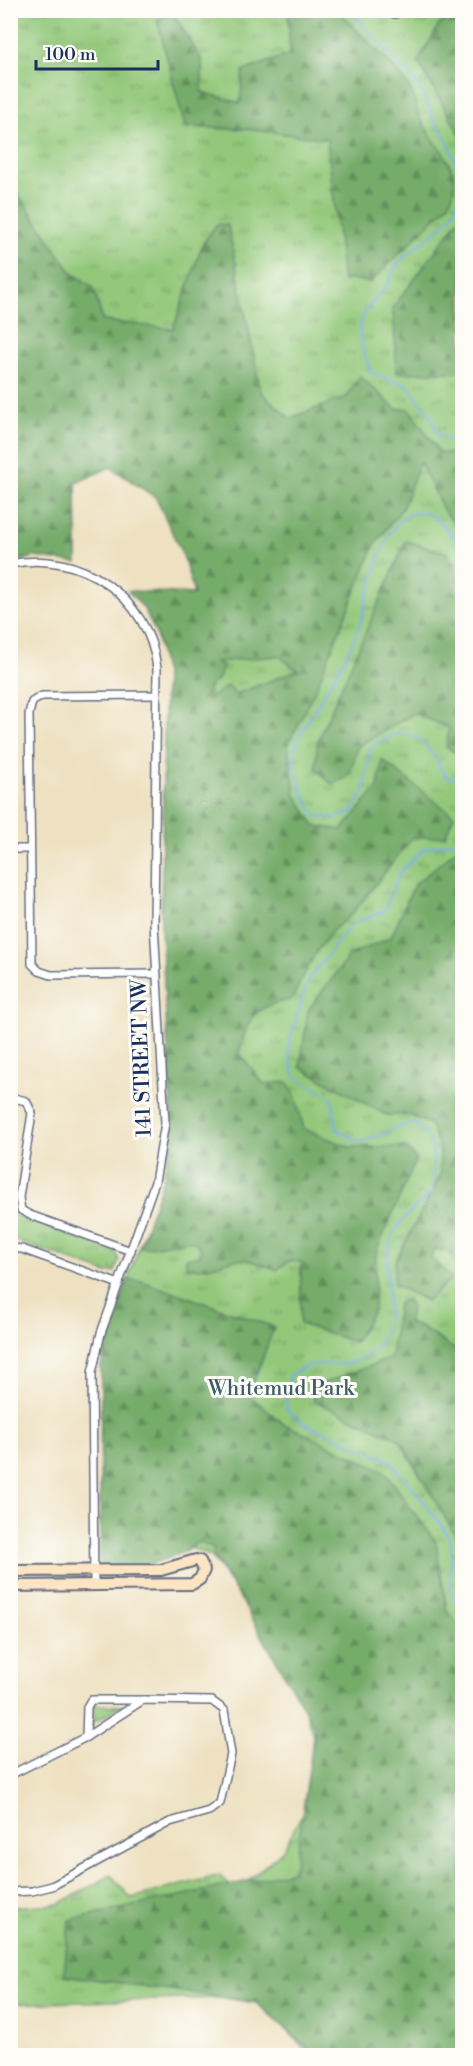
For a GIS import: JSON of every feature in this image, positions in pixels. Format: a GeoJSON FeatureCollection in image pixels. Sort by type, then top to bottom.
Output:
{"type":"FeatureCollection","features":[{"type":"Feature","properties":{"kind":"street"},"geometry":{"type":"LineString","coordinates":[[385,10],[395,14],[403,10]]}},
{"type":"Feature","properties":{"kind":"street","name":"141 STREET NW"},"geometry":{"type":"LineString","coordinates":[[10,564],[40,561],[74,567],[100,579],[126,599],[142,622],[157,665],[154,908],[165,1123],[155,1182],[101,1333],[92,1373],[94,1585]]}},
{"type":"Feature","properties":{"kind":"street"},"geometry":{"type":"LineString","coordinates":[[156,974],[51,975],[36,969],[30,956],[29,714],[35,699],[47,695],[157,695]]}},
{"type":"Feature","properties":{"kind":"street"},"geometry":{"type":"LineString","coordinates":[[10,849],[30,849]]}},
{"type":"Feature","properties":{"kind":"street"},"geometry":{"type":"LineString","coordinates":[[10,1097],[26,1101],[32,1118],[19,1197],[21,1210],[131,1251]]}},
{"type":"Feature","properties":{"kind":"street"},"geometry":{"type":"LineString","coordinates":[[10,1248],[22,1249],[119,1284]]}},
{"type":"Feature","properties":{"kind":"street"},"geometry":{"type":"LineString","coordinates":[[10,1571],[161,1570],[196,1560],[200,1561],[204,1570],[200,1579],[192,1584],[10,1586]]}},
{"type":"Feature","properties":{"kind":"street"},"geometry":{"type":"LineString","coordinates":[[10,1892],[32,1891],[52,1886],[170,1822],[209,1811],[220,1803],[231,1754],[224,1710],[212,1701],[91,1700],[87,1707],[86,1737]]}},
{"type":"Feature","properties":{"kind":"street"},"geometry":{"type":"LineString","coordinates":[[10,1776],[86,1737],[143,1700]]}},
{"type":"Feature","properties":{"kind":"green space","name":"Whitemud Park"},"geometry":{"type":"Polygon","coordinates":[[[10,11],[462,11],[462,2055],[310,2055],[263,2004],[223,1998],[11,2004],[11,1907],[59,1904],[111,1875],[131,1898],[220,1875],[235,1892],[283,1850],[306,1806],[313,1735],[292,1671],[212,1557],[191,1548],[145,1566],[100,1563],[101,1366],[112,1323],[164,1177],[172,1121],[161,927],[165,674],[156,633],[143,607],[128,591],[194,594],[178,329],[99,327],[110,467],[76,483],[77,558],[34,557],[11,563],[10,11]]]}},
{"type":"Feature","properties":{"kind":"green space"},"geometry":{"type":"Polygon","coordinates":[[[288,11],[339,11],[408,85],[419,115],[452,169],[454,192],[448,205],[370,283],[353,279],[343,281],[327,139],[245,129],[185,127],[157,20],[173,13],[202,61],[202,92],[240,103],[243,71],[290,54],[288,11]]]}},
{"type":"Feature","properties":{"kind":"green space"},"geometry":{"type":"Polygon","coordinates":[[[449,17],[462,27],[462,138],[418,62],[439,25],[449,17]]]}},
{"type":"Feature","properties":{"kind":"green space"},"geometry":{"type":"Polygon","coordinates":[[[10,182],[72,273],[93,287],[103,321],[173,329],[203,243],[217,224],[228,225],[261,392],[290,418],[347,397],[360,376],[396,409],[409,409],[440,453],[462,454],[462,533],[444,511],[420,462],[403,507],[375,544],[316,688],[288,745],[295,794],[315,826],[342,830],[378,787],[382,760],[454,816],[445,836],[412,838],[352,914],[333,930],[316,952],[291,1000],[268,1006],[254,1016],[239,1053],[264,1084],[287,1082],[294,1092],[304,1129],[349,1147],[405,1147],[416,1159],[376,1252],[374,1309],[355,1342],[300,1324],[301,1262],[289,1261],[277,1270],[239,1259],[194,1268],[186,1267],[186,1258],[200,1255],[201,1249],[193,1241],[140,1247],[164,1176],[172,1121],[161,927],[165,674],[156,633],[143,607],[128,591],[194,594],[184,558],[156,498],[110,467],[76,483],[77,563],[34,557],[17,561],[16,508],[10,505],[10,182]],[[278,656],[216,662],[223,666],[219,678],[208,688],[210,698],[228,685],[236,694],[298,670],[278,656]]]}},
{"type":"Feature","properties":{"kind":"green space"},"geometry":{"type":"Polygon","coordinates":[[[462,215],[462,372],[397,373],[393,308],[462,215]]]}},
{"type":"Feature","properties":{"kind":"green space"},"geometry":{"type":"Polygon","coordinates":[[[406,541],[448,553],[462,588],[462,756],[446,747],[449,728],[414,713],[358,746],[349,776],[332,784],[316,769],[317,742],[406,541]]]}},
{"type":"Feature","properties":{"kind":"green space"},"geometry":{"type":"Polygon","coordinates":[[[462,845],[462,1268],[447,1251],[434,1249],[431,1258],[452,1278],[427,1301],[394,1285],[395,1262],[440,1176],[440,1148],[430,1124],[409,1115],[386,1115],[300,1067],[308,1010],[350,955],[391,937],[414,885],[462,845]]]}},
{"type":"Feature","properties":{"kind":"green space"},"geometry":{"type":"Polygon","coordinates":[[[11,1213],[116,1252],[119,1260],[115,1272],[107,1273],[11,1239],[11,1213]]]}},
{"type":"Feature","properties":{"kind":"green space"},"geometry":{"type":"Polygon","coordinates":[[[127,1280],[141,1281],[274,1327],[249,1395],[284,1424],[384,1471],[436,1542],[447,1611],[462,1628],[461,2056],[316,2055],[255,2002],[64,1975],[69,1920],[294,1871],[315,1728],[229,1579],[213,1556],[214,1548],[198,1542],[165,1560],[136,1567],[110,1567],[100,1563],[101,1366],[127,1280]]]}},
{"type":"Feature","properties":{"kind":"green space"},"geometry":{"type":"Polygon","coordinates":[[[406,1300],[411,1305],[409,1324],[420,1327],[462,1354],[462,1546],[399,1439],[314,1401],[313,1387],[391,1358],[398,1303],[406,1300]]]}},
{"type":"Feature","properties":{"kind":"green space"},"geometry":{"type":"Polygon","coordinates":[[[10,1576],[82,1576],[83,1578],[11,1581],[10,1576]]]}},
{"type":"Feature","properties":{"kind":"green space"},"geometry":{"type":"Polygon","coordinates":[[[94,1705],[123,1706],[94,1722],[94,1705]]]}},
{"type":"Feature","properties":{"kind":"waterway"},"geometry":{"type":"LineString","coordinates":[[349,10],[416,82],[451,148],[462,181]]}},
{"type":"Feature","properties":{"kind":"waterway"},"geometry":{"type":"LineString","coordinates":[[462,191],[458,203],[445,223],[399,262],[386,286],[368,309],[360,326],[362,345],[371,373],[407,385],[430,415],[439,436],[452,440],[462,436]]}},
{"type":"Feature","properties":{"kind":"waterway"},"geometry":{"type":"LineString","coordinates":[[462,550],[447,529],[427,514],[411,514],[401,520],[391,532],[377,564],[354,639],[299,736],[294,753],[299,782],[316,816],[332,818],[351,813],[364,792],[371,747],[384,738],[396,734],[407,734],[416,738],[432,753],[445,776],[462,780]]}},
{"type":"Feature","properties":{"kind":"waterway"},"geometry":{"type":"LineString","coordinates":[[462,839],[424,849],[399,873],[384,911],[352,924],[308,980],[290,1039],[289,1055],[295,1077],[332,1098],[337,1130],[360,1142],[414,1123],[422,1129],[428,1137],[433,1153],[432,1192],[403,1220],[391,1240],[387,1270],[388,1318],[385,1332],[377,1345],[365,1356],[349,1363],[316,1364],[291,1374],[285,1392],[287,1410],[303,1423],[389,1460],[412,1487],[441,1525],[450,1541],[452,1550],[450,1586],[455,1603],[462,1610]]}}]}
